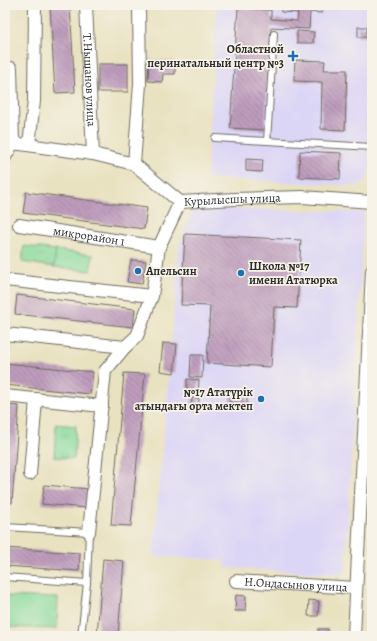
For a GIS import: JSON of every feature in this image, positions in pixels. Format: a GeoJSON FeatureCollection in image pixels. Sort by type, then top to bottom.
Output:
{"type":"FeatureCollection","features":[{"type":"Feature","properties":{"kind":"street"},"geometry":{"type":"LineString","coordinates":[[29,145],[34,101],[34,5]]}},
{"type":"Feature","properties":{"kind":"street","name":"Т.Нышанов улица"},"geometry":{"type":"LineString","coordinates":[[86,5],[93,154]]}},
{"type":"Feature","properties":{"kind":"street"},"geometry":{"type":"LineString","coordinates":[[134,164],[140,84],[139,5]]}},
{"type":"Feature","properties":{"kind":"street"},"geometry":{"type":"LineString","coordinates":[[5,157],[9,144],[11,68]]}},
{"type":"Feature","properties":{"kind":"street","name":"Курылысшы улица"},"geometry":{"type":"LineString","coordinates":[[9,144],[29,145],[93,154],[134,164],[180,202],[302,197],[372,202]]}},
{"type":"Feature","properties":{"kind":"street"},"geometry":{"type":"LineString","coordinates":[[89,532],[105,371],[125,347],[137,336],[152,296],[159,247],[180,202]]}},
{"type":"Feature","properties":{"kind":"street","name":"микрорайон 1"},"geometry":{"type":"LineString","coordinates":[[19,225],[159,247]]}},
{"type":"Feature","properties":{"kind":"street","name":"Н.Ондасынов улица"},"geometry":{"type":"LineString","coordinates":[[354,636],[372,271]]}},
{"type":"Feature","properties":{"kind":"street"},"geometry":{"type":"LineString","coordinates":[[5,280],[152,296]]}},
{"type":"Feature","properties":{"kind":"street"},"geometry":{"type":"LineString","coordinates":[[5,334],[125,347]]}},
{"type":"Feature","properties":{"kind":"street"},"geometry":{"type":"LineString","coordinates":[[5,396],[102,406]]}},
{"type":"Feature","properties":{"kind":"street"},"geometry":{"type":"LineString","coordinates":[[30,474],[36,399]]}},
{"type":"Feature","properties":{"kind":"street","name":"Н.Ондасынов улица"},"geometry":{"type":"LineString","coordinates":[[236,581],[356,588]]}},
{"type":"Feature","properties":{"kind":"lane"},"geometry":{"type":"LineString","coordinates":[[267,141],[274,34]]}},
{"type":"Feature","properties":{"kind":"lane"},"geometry":{"type":"LineString","coordinates":[[215,138],[372,147]]}},
{"type":"Feature","properties":{"kind":"lane"},"geometry":{"type":"LineString","coordinates":[[5,527],[89,532],[87,583],[81,636]]}},
{"type":"Feature","properties":{"kind":"lane"},"geometry":{"type":"LineString","coordinates":[[5,577],[87,583]]}},
{"type":"Feature","properties":{"kind":"shaded area","name":"Областной перинатальный центр №3"},"geometry":{"type":"Polygon","coordinates":[[[217,5],[372,5],[372,106],[370,170],[365,182],[357,186],[207,178],[217,5]]]}},
{"type":"Feature","properties":{"kind":"shaded area","name":"№17 Ататүрік атындағы орта мектеп"},"geometry":{"type":"Polygon","coordinates":[[[194,208],[364,212],[345,574],[225,568],[224,560],[153,556],[180,243],[194,208]]]}},
{"type":"Feature","properties":{"kind":"green space"},"geometry":{"type":"Polygon","coordinates":[[[24,246],[56,250],[54,267],[22,262],[24,246]]]}},
{"type":"Feature","properties":{"kind":"green space"},"geometry":{"type":"Polygon","coordinates":[[[56,250],[93,255],[90,271],[54,267],[56,250]]]}},
{"type":"Feature","properties":{"kind":"green space"},"geometry":{"type":"Polygon","coordinates":[[[56,424],[76,426],[74,459],[54,457],[56,424]]]}},
{"type":"Feature","properties":{"kind":"green space"},"geometry":{"type":"Polygon","coordinates":[[[5,596],[58,598],[57,629],[5,627],[5,596]]]}},
{"type":"Feature","properties":{"kind":"building"},"geometry":{"type":"Polygon","coordinates":[[[50,5],[70,5],[75,92],[55,93],[50,5]]]}},
{"type":"Feature","properties":{"kind":"building","name":"Областной перинатальный центр №3"},"geometry":{"type":"Polygon","coordinates":[[[281,5],[323,5],[322,13],[310,12],[309,29],[271,27],[265,130],[230,128],[238,8],[271,10],[271,19],[297,21],[298,13],[281,12],[281,5]]]}},
{"type":"Feature","properties":{"kind":"building"},"geometry":{"type":"Polygon","coordinates":[[[358,27],[367,27],[367,37],[358,37],[358,27]]]}},
{"type":"Feature","properties":{"kind":"building"},"geometry":{"type":"Polygon","coordinates":[[[297,31],[314,32],[313,43],[297,43],[297,31]]]}},
{"type":"Feature","properties":{"kind":"building"},"geometry":{"type":"Polygon","coordinates":[[[149,60],[175,61],[175,74],[163,74],[162,82],[148,81],[149,60]]]}},
{"type":"Feature","properties":{"kind":"building"},"geometry":{"type":"Polygon","coordinates":[[[295,60],[325,61],[324,70],[347,70],[345,130],[321,129],[322,82],[294,81],[295,60]]]}},
{"type":"Feature","properties":{"kind":"building"},"geometry":{"type":"Polygon","coordinates":[[[98,64],[128,64],[128,92],[98,92],[98,64]]]}},
{"type":"Feature","properties":{"kind":"building"},"geometry":{"type":"Polygon","coordinates":[[[300,151],[341,153],[340,179],[299,177],[300,151]]]}},
{"type":"Feature","properties":{"kind":"building"},"geometry":{"type":"Polygon","coordinates":[[[246,159],[263,160],[262,172],[246,171],[246,159]]]}},
{"type":"Feature","properties":{"kind":"building"},"geometry":{"type":"Polygon","coordinates":[[[26,192],[147,208],[144,229],[23,213],[26,192]]]}},
{"type":"Feature","properties":{"kind":"building","name":"Школа №17 имени Ататюрка"},"geometry":{"type":"Polygon","coordinates":[[[185,234],[301,240],[297,308],[274,307],[271,367],[207,363],[210,306],[181,305],[185,234]]]}},
{"type":"Feature","properties":{"kind":"building"},"geometry":{"type":"Polygon","coordinates":[[[131,260],[146,261],[142,284],[127,282],[131,260]]]}},
{"type":"Feature","properties":{"kind":"building"},"geometry":{"type":"Polygon","coordinates":[[[17,295],[135,309],[133,327],[15,314],[17,295]]]}},
{"type":"Feature","properties":{"kind":"building"},"geometry":{"type":"Polygon","coordinates":[[[163,343],[177,344],[174,373],[160,371],[163,343]]]}},
{"type":"Feature","properties":{"kind":"building"},"geometry":{"type":"Polygon","coordinates":[[[191,355],[203,355],[202,378],[190,377],[191,355]]]}},
{"type":"Feature","properties":{"kind":"building"},"geometry":{"type":"Polygon","coordinates":[[[5,363],[93,372],[90,394],[5,385],[5,363]]]}},
{"type":"Feature","properties":{"kind":"building"},"geometry":{"type":"Polygon","coordinates":[[[124,373],[145,374],[131,526],[111,525],[124,373]]]}},
{"type":"Feature","properties":{"kind":"building"},"geometry":{"type":"Polygon","coordinates":[[[187,379],[199,380],[198,393],[187,392],[187,379]]]}},
{"type":"Feature","properties":{"kind":"building"},"geometry":{"type":"Polygon","coordinates":[[[231,392],[247,392],[247,404],[230,403],[231,392]]]}},
{"type":"Feature","properties":{"kind":"building"},"geometry":{"type":"Polygon","coordinates":[[[192,398],[199,398],[198,411],[191,411],[192,398]]]}},
{"type":"Feature","properties":{"kind":"building"},"geometry":{"type":"Polygon","coordinates":[[[5,405],[19,406],[12,503],[5,503],[5,405]]]}},
{"type":"Feature","properties":{"kind":"building"},"geometry":{"type":"Polygon","coordinates":[[[44,485],[89,489],[87,508],[42,504],[44,485]]]}},
{"type":"Feature","properties":{"kind":"building"},"geometry":{"type":"Polygon","coordinates":[[[5,548],[80,553],[79,571],[5,566],[5,548]]]}},
{"type":"Feature","properties":{"kind":"building"},"geometry":{"type":"Polygon","coordinates":[[[103,559],[124,561],[118,636],[97,636],[103,559]]]}},
{"type":"Feature","properties":{"kind":"building"},"geometry":{"type":"Polygon","coordinates":[[[236,595],[246,596],[245,611],[235,611],[236,595]]]}},
{"type":"Feature","properties":{"kind":"building"},"geometry":{"type":"Polygon","coordinates":[[[309,600],[319,601],[318,616],[308,616],[309,600]]]}},
{"type":"Feature","properties":{"kind":"building"},"geometry":{"type":"Polygon","coordinates":[[[318,629],[328,629],[328,636],[318,636],[318,629]]]}},
{"type":"Feature","properties":{"kind":"place","name":"Областной перинатальный центр №3"},"geometry":{"type":"Point","coordinates":[293,56]}},
{"type":"Feature","properties":{"kind":"place","name":"Апельсин"},"geometry":{"type":"Point","coordinates":[138,271]}},
{"type":"Feature","properties":{"kind":"place","name":"Школа №17 имени Ататюрка"},"geometry":{"type":"Point","coordinates":[241,273]}},
{"type":"Feature","properties":{"kind":"place","name":"№17 Ататүрік атындағы орта мектеп"},"geometry":{"type":"Point","coordinates":[261,399]}}]}
